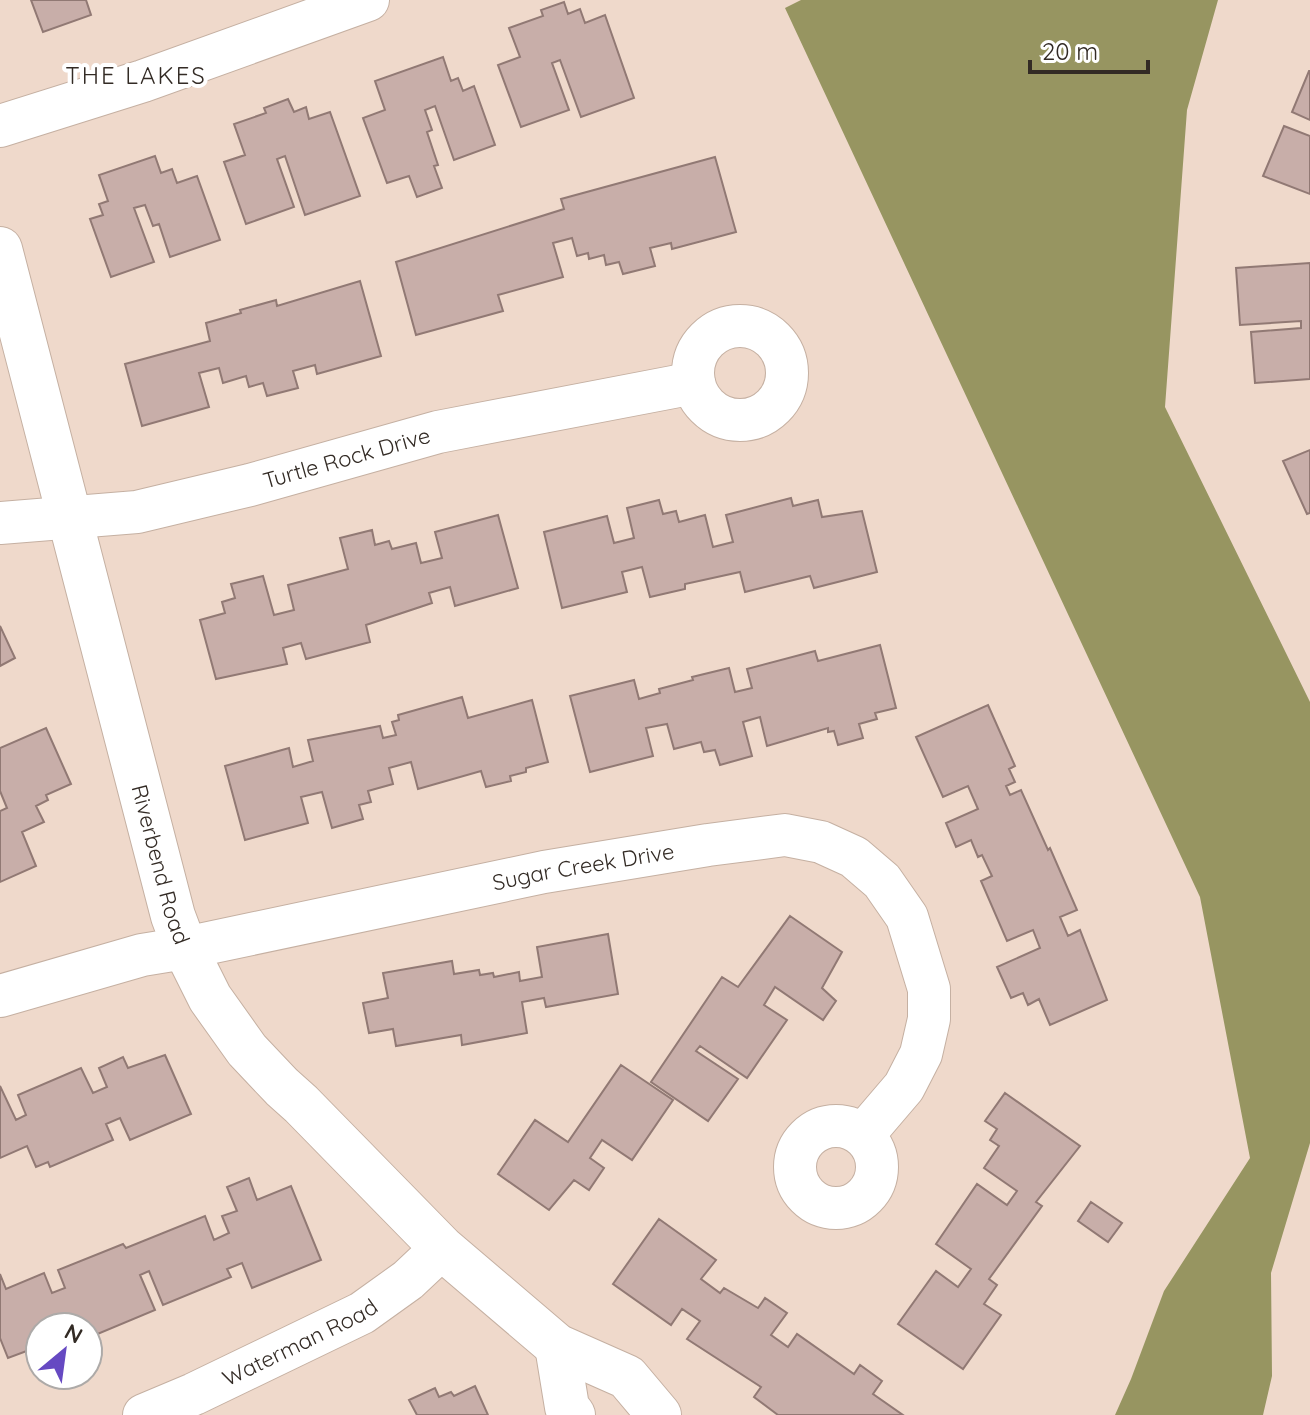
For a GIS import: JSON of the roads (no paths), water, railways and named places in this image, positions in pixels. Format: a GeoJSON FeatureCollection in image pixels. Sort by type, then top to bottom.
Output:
{"type":"FeatureCollection","features":[{"type":"Feature","properties":{"kind":"street"},"geometry":{"type":"LineString","coordinates":[[0,126],[143,81],[368,0]]}},
{"type":"Feature","properties":{"kind":"street","name":"Riverbend Road"},"geometry":{"type":"LineString","coordinates":[[0,249],[173,916],[210,998],[247,1050],[442,1248],[557,1346],[627,1377],[659,1415]]}},
{"type":"Feature","properties":{"kind":"street","name":"Turtle Rock Drive"},"geometry":{"type":"LineString","coordinates":[[0,523],[137,512],[250,485],[438,432],[694,383]]}},
{"type":"Feature","properties":{"kind":"street","name":"Sugar Creek Drive"},"geometry":{"type":"LineString","coordinates":[[0,996],[142,955],[559,869],[785,835],[821,842],[854,857],[882,881],[907,917],[929,989],[929,1019],[921,1054],[904,1087],[863,1135]]}},
{"type":"Feature","properties":{"kind":"street","name":"Waterman Road"},"geometry":{"type":"LineString","coordinates":[[144,1415],[362,1313],[408,1280],[442,1248]]}},
{"type":"Feature","properties":{"kind":"street"},"geometry":{"type":"LineString","coordinates":[[557,1346],[567,1407],[573,1415]]}},
{"type":"Feature","properties":{"kind":"district","name":"THE LAKES"},"geometry":{"type":"Point","coordinates":[136,76]}}]}
